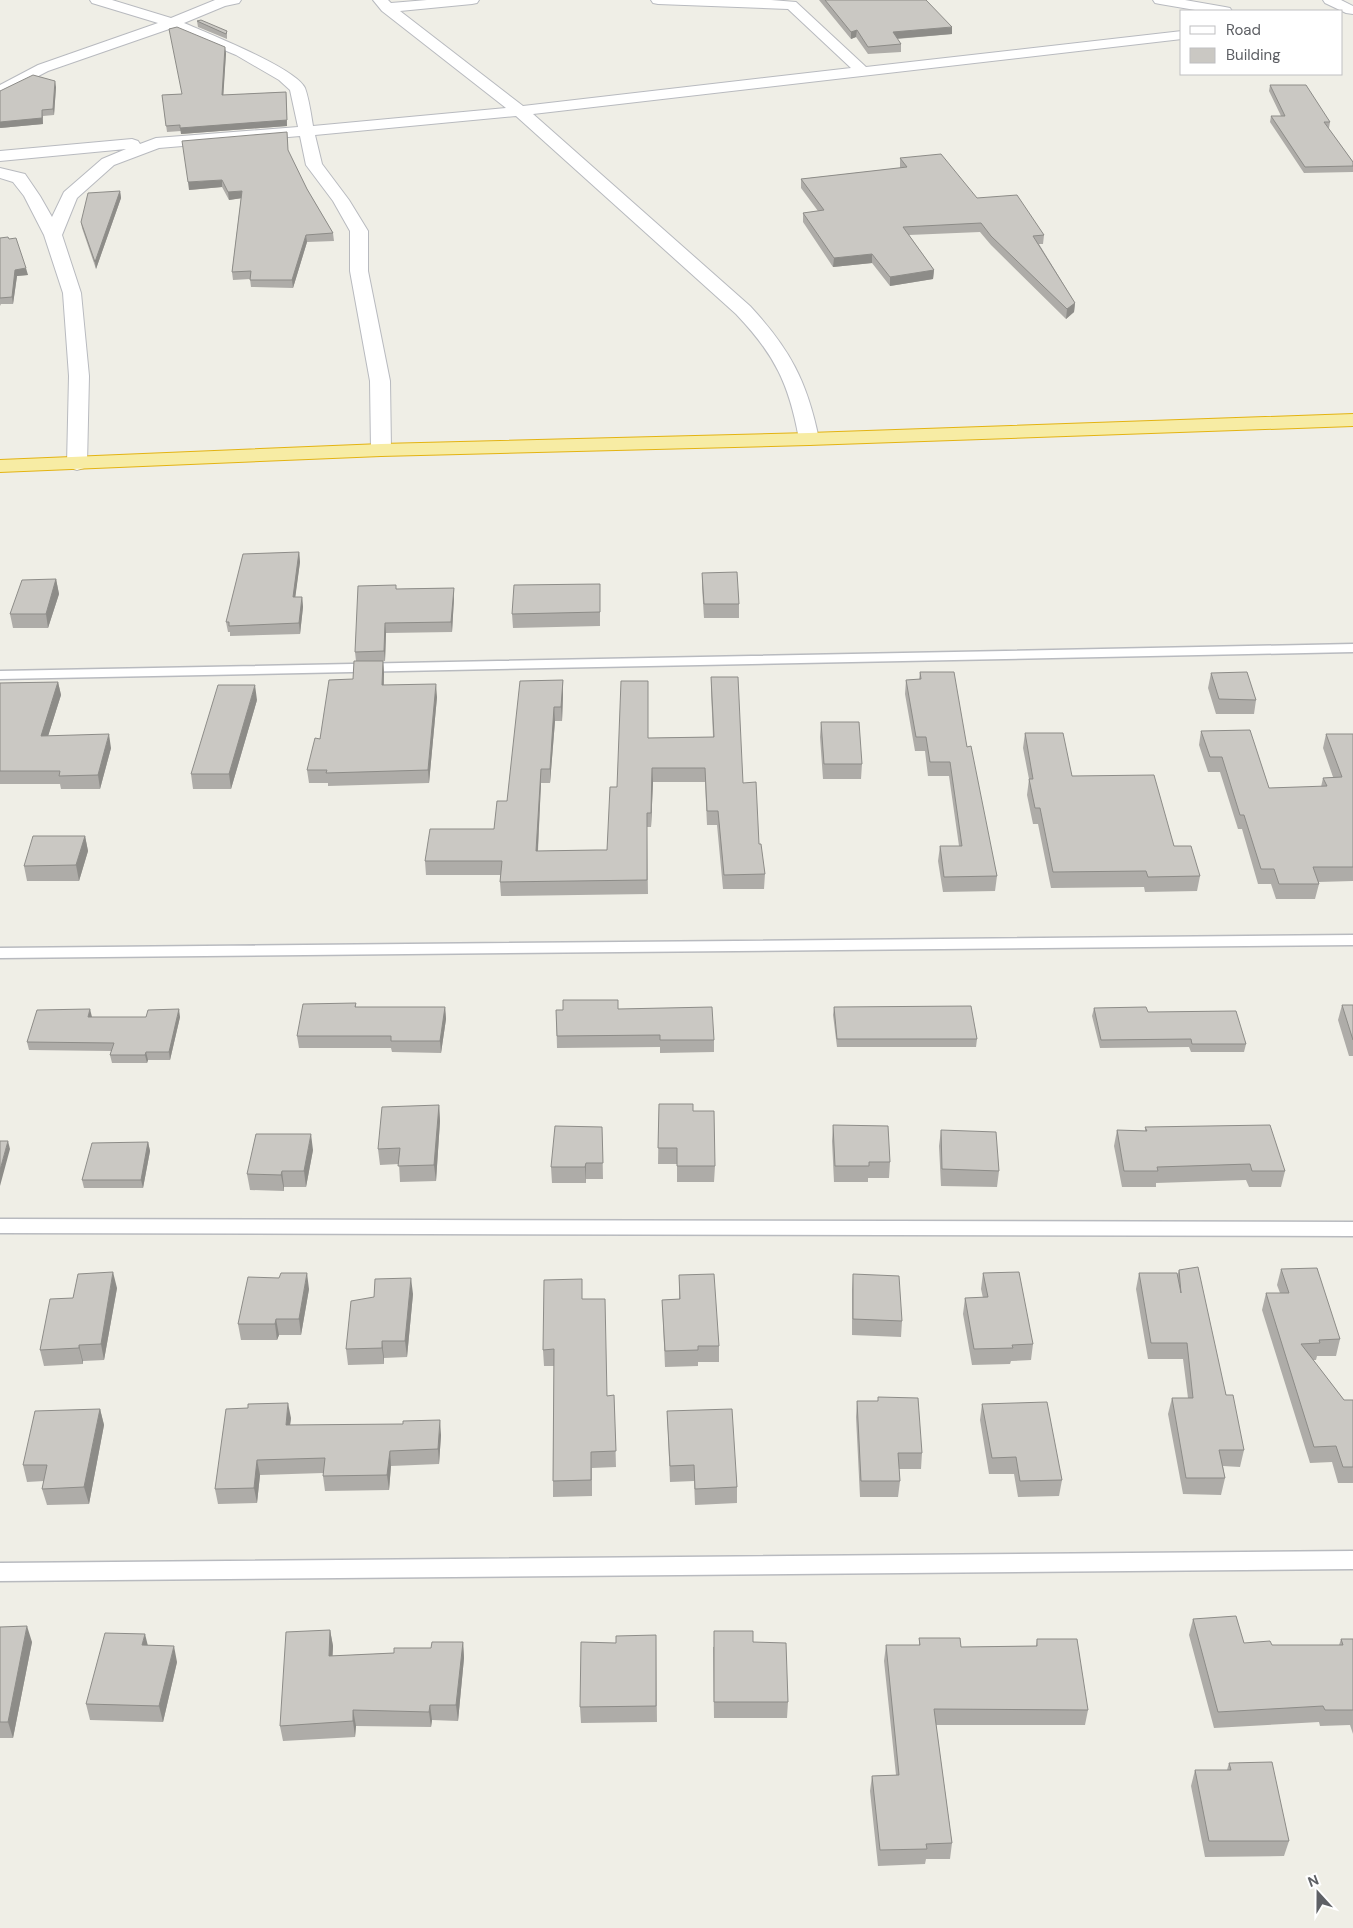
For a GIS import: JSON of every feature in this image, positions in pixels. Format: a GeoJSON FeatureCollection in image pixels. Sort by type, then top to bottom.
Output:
{"type":"FeatureCollection","features":[{"type":"Feature","properties":{"kind":"highway"},"geometry":{"type":"LineString","coordinates":[[0,466],[381,450],[1353,420]]}},
{"type":"Feature","properties":{"kind":"street"},"geometry":{"type":"LineString","coordinates":[[97,0],[172,23],[240,52],[284,77],[297,88],[314,165],[341,200],[359,231],[359,271],[380,381],[381,450]]}},
{"type":"Feature","properties":{"kind":"street"},"geometry":{"type":"LineString","coordinates":[[0,91],[43,68],[172,23],[222,2],[234,0]]}},
{"type":"Feature","properties":{"kind":"street"},"geometry":{"type":"LineString","coordinates":[[383,4],[472,0]]}},
{"type":"Feature","properties":{"kind":"street"},"geometry":{"type":"LineString","coordinates":[[658,0],[783,2],[796,8],[863,72]]}},
{"type":"Feature","properties":{"kind":"street"},"geometry":{"type":"LineString","coordinates":[[1160,0],[1219,10]]}},
{"type":"Feature","properties":{"kind":"street"},"geometry":{"type":"LineString","coordinates":[[1330,0],[1348,10]]}},
{"type":"Feature","properties":{"kind":"street"},"geometry":{"type":"LineString","coordinates":[[383,4],[520,111],[743,310],[766,334],[792,375],[803,406],[809,438]]}},
{"type":"Feature","properties":{"kind":"street"},"geometry":{"type":"LineString","coordinates":[[0,156],[50,150],[308,131],[520,111],[1180,35]]}},
{"type":"Feature","properties":{"kind":"street"},"geometry":{"type":"LineString","coordinates":[[53,235],[70,196],[108,162],[156,142]]}},
{"type":"Feature","properties":{"kind":"street"},"geometry":{"type":"LineString","coordinates":[[0,173],[19,178],[32,196],[53,235],[72,293],[79,376],[77,464]]}},
{"type":"Feature","properties":{"kind":"lane"},"geometry":{"type":"LineString","coordinates":[[0,675],[1353,648]]}},
{"type":"Feature","properties":{"kind":"lane"},"geometry":{"type":"LineString","coordinates":[[0,952],[1353,940]]}},
{"type":"Feature","properties":{"kind":"lane"},"geometry":{"type":"LineString","coordinates":[[0,1226],[1353,1229]]}},
{"type":"Feature","properties":{"kind":"lane"},"geometry":{"type":"LineString","coordinates":[[0,1572],[1353,1560]]}},
{"type":"Feature","properties":{"kind":"building"},"geometry":{"type":"Polygon","coordinates":[[[825,0],[926,0],[952,27],[893,32],[901,44],[868,47],[857,30],[851,32],[825,0]]]}},
{"type":"Feature","properties":{"kind":"building"},"geometry":{"type":"Polygon","coordinates":[[[201,20],[227,31],[226,34],[197,21],[201,20]]]}},
{"type":"Feature","properties":{"kind":"building"},"geometry":{"type":"Polygon","coordinates":[[[177,27],[225,47],[222,95],[286,92],[287,120],[180,128],[180,125],[166,126],[162,95],[182,94],[169,29],[177,27]]]}},
{"type":"Feature","properties":{"kind":"building"},"geometry":{"type":"Polygon","coordinates":[[[33,75],[55,81],[53,109],[42,110],[42,118],[0,122],[0,91],[33,75]]]}},
{"type":"Feature","properties":{"kind":"building"},"geometry":{"type":"Polygon","coordinates":[[[1270,85],[1306,85],[1330,122],[1324,122],[1353,162],[1353,166],[1305,167],[1271,116],[1285,116],[1270,85]]]}},
{"type":"Feature","properties":{"kind":"building"},"geometry":{"type":"Polygon","coordinates":[[[287,132],[288,150],[307,189],[333,233],[306,235],[292,280],[250,280],[251,271],[232,272],[242,191],[228,192],[222,180],[188,182],[182,141],[287,132]]]}},
{"type":"Feature","properties":{"kind":"building"},"geometry":{"type":"Polygon","coordinates":[[[941,154],[977,198],[1017,195],[1044,235],[1033,236],[1075,303],[1067,309],[991,236],[981,223],[903,227],[934,270],[890,277],[872,254],[834,258],[803,213],[824,210],[801,179],[907,167],[900,158],[941,154]]]}},
{"type":"Feature","properties":{"kind":"building"},"geometry":{"type":"Polygon","coordinates":[[[120,191],[95,262],[81,222],[88,193],[120,191]]]}},
{"type":"Feature","properties":{"kind":"building"},"geometry":{"type":"Polygon","coordinates":[[[8,237],[9,239],[16,238],[26,268],[15,270],[12,297],[0,298],[0,238],[8,237]]]}},
{"type":"Feature","properties":{"kind":"building"},"geometry":{"type":"Polygon","coordinates":[[[299,552],[293,597],[302,597],[299,623],[229,626],[229,622],[226,622],[243,554],[299,552]]]}},
{"type":"Feature","properties":{"kind":"building"},"geometry":{"type":"Polygon","coordinates":[[[737,572],[739,604],[704,604],[702,573],[737,572]]]}},
{"type":"Feature","properties":{"kind":"building"},"geometry":{"type":"Polygon","coordinates":[[[56,579],[46,614],[10,614],[22,580],[56,579]]]}},
{"type":"Feature","properties":{"kind":"building"},"geometry":{"type":"Polygon","coordinates":[[[600,584],[600,612],[512,614],[514,585],[600,584]]]}},
{"type":"Feature","properties":{"kind":"building"},"geometry":{"type":"Polygon","coordinates":[[[396,585],[396,589],[454,588],[451,622],[385,623],[384,651],[355,652],[358,586],[396,585]]]}},
{"type":"Feature","properties":{"kind":"building"},"geometry":{"type":"Polygon","coordinates":[[[354,661],[383,661],[382,685],[436,684],[428,770],[326,773],[327,770],[307,770],[315,738],[320,739],[329,680],[353,679],[354,661]]]}},
{"type":"Feature","properties":{"kind":"building"},"geometry":{"type":"Polygon","coordinates":[[[920,672],[954,672],[967,747],[971,746],[997,876],[944,877],[940,846],[962,846],[950,762],[930,762],[926,737],[916,737],[906,680],[921,679],[920,672]]]}},
{"type":"Feature","properties":{"kind":"building"},"geometry":{"type":"Polygon","coordinates":[[[1247,672],[1256,700],[1219,699],[1211,673],[1247,672]]]}},
{"type":"Feature","properties":{"kind":"building"},"geometry":{"type":"Polygon","coordinates":[[[711,677],[738,677],[743,783],[756,782],[759,844],[761,844],[765,874],[724,875],[718,811],[707,811],[705,768],[652,768],[651,813],[647,813],[647,880],[500,882],[502,861],[425,861],[430,829],[494,829],[497,801],[507,801],[520,681],[563,680],[561,707],[554,707],[550,769],[541,769],[536,851],[607,850],[610,787],[617,787],[621,681],[648,681],[648,738],[714,737],[711,677]]]}},
{"type":"Feature","properties":{"kind":"building"},"geometry":{"type":"Polygon","coordinates":[[[58,682],[41,736],[109,734],[98,775],[59,776],[60,771],[0,771],[0,683],[58,682]]]}},
{"type":"Feature","properties":{"kind":"building"},"geometry":{"type":"Polygon","coordinates":[[[218,685],[255,685],[229,774],[191,774],[218,685]]]}},
{"type":"Feature","properties":{"kind":"building"},"geometry":{"type":"Polygon","coordinates":[[[821,722],[859,722],[862,764],[824,764],[821,722]]]}},
{"type":"Feature","properties":{"kind":"building"},"geometry":{"type":"Polygon","coordinates":[[[1250,730],[1269,788],[1327,786],[1323,778],[1342,777],[1326,734],[1353,734],[1353,867],[1313,867],[1319,884],[1279,884],[1274,869],[1261,869],[1244,815],[1240,815],[1222,757],[1210,757],[1201,731],[1250,730]]]}},
{"type":"Feature","properties":{"kind":"building"},"geometry":{"type":"Polygon","coordinates":[[[1025,733],[1063,733],[1072,776],[1154,775],[1174,846],[1191,846],[1200,876],[1148,877],[1146,871],[1053,872],[1040,808],[1035,808],[1029,779],[1033,779],[1025,733]]]}},
{"type":"Feature","properties":{"kind":"building"},"geometry":{"type":"Polygon","coordinates":[[[33,836],[85,836],[76,865],[24,866],[33,836]]]}},
{"type":"Feature","properties":{"kind":"building"},"geometry":{"type":"Polygon","coordinates":[[[563,1000],[618,1000],[618,1009],[712,1007],[714,1040],[660,1040],[660,1035],[557,1036],[556,1010],[563,1010],[563,1000]]]}},
{"type":"Feature","properties":{"kind":"building"},"geometry":{"type":"Polygon","coordinates":[[[356,1003],[355,1007],[445,1007],[440,1041],[391,1041],[391,1036],[297,1036],[303,1004],[356,1003]]]}},
{"type":"Feature","properties":{"kind":"building"},"geometry":{"type":"Polygon","coordinates":[[[1342,1005],[1353,1005],[1353,1040],[1342,1005]]]}},
{"type":"Feature","properties":{"kind":"building"},"geometry":{"type":"Polygon","coordinates":[[[971,1006],[977,1039],[837,1039],[834,1007],[971,1006]]]}},
{"type":"Feature","properties":{"kind":"building"},"geometry":{"type":"Polygon","coordinates":[[[1146,1007],[1148,1012],[1236,1011],[1246,1044],[1192,1044],[1191,1039],[1101,1040],[1094,1008],[1146,1007]]]}},
{"type":"Feature","properties":{"kind":"building"},"geometry":{"type":"Polygon","coordinates":[[[90,1009],[88,1017],[146,1017],[148,1010],[179,1009],[169,1052],[146,1052],[145,1055],[110,1055],[114,1043],[27,1042],[37,1010],[90,1009]]]}},
{"type":"Feature","properties":{"kind":"building"},"geometry":{"type":"Polygon","coordinates":[[[659,1104],[693,1104],[693,1111],[714,1111],[715,1166],[677,1166],[677,1148],[658,1148],[659,1104]]]}},
{"type":"Feature","properties":{"kind":"building"},"geometry":{"type":"Polygon","coordinates":[[[439,1105],[434,1165],[398,1166],[400,1148],[378,1149],[382,1107],[439,1105]]]}},
{"type":"Feature","properties":{"kind":"building"},"geometry":{"type":"Polygon","coordinates":[[[833,1125],[888,1126],[890,1162],[869,1162],[869,1166],[835,1166],[833,1125]]]}},
{"type":"Feature","properties":{"kind":"building"},"geometry":{"type":"Polygon","coordinates":[[[1270,1125],[1285,1171],[1252,1171],[1250,1164],[1157,1167],[1158,1171],[1124,1171],[1117,1130],[1147,1131],[1145,1127],[1270,1125]]]}},
{"type":"Feature","properties":{"kind":"building"},"geometry":{"type":"Polygon","coordinates":[[[555,1126],[602,1127],[603,1163],[586,1163],[585,1167],[551,1167],[555,1126]]]}},
{"type":"Feature","properties":{"kind":"building"},"geometry":{"type":"Polygon","coordinates":[[[941,1130],[996,1132],[999,1171],[942,1169],[941,1130]]]}},
{"type":"Feature","properties":{"kind":"building"},"geometry":{"type":"Polygon","coordinates":[[[256,1134],[311,1134],[304,1171],[282,1171],[281,1175],[247,1174],[256,1134]]]}},
{"type":"Feature","properties":{"kind":"building"},"geometry":{"type":"Polygon","coordinates":[[[0,1141],[8,1141],[0,1170],[0,1141]]]}},
{"type":"Feature","properties":{"kind":"building"},"geometry":{"type":"Polygon","coordinates":[[[148,1142],[141,1180],[82,1180],[92,1143],[148,1142]]]}},
{"type":"Feature","properties":{"kind":"building"},"geometry":{"type":"Polygon","coordinates":[[[1198,1267],[1226,1395],[1233,1395],[1244,1450],[1219,1450],[1225,1478],[1186,1478],[1172,1398],[1193,1398],[1187,1343],[1151,1343],[1139,1273],[1177,1273],[1181,1293],[1179,1270],[1198,1267]]]}},
{"type":"Feature","properties":{"kind":"building"},"geometry":{"type":"Polygon","coordinates":[[[1317,1268],[1340,1339],[1319,1340],[1320,1343],[1301,1344],[1344,1400],[1353,1400],[1353,1467],[1343,1467],[1336,1446],[1314,1447],[1266,1293],[1289,1293],[1281,1269],[1317,1268]]]}},
{"type":"Feature","properties":{"kind":"building"},"geometry":{"type":"Polygon","coordinates":[[[113,1272],[101,1344],[79,1345],[79,1348],[40,1350],[50,1299],[73,1298],[78,1274],[113,1272]]]}},
{"type":"Feature","properties":{"kind":"building"},"geometry":{"type":"Polygon","coordinates":[[[1019,1272],[1033,1344],[1012,1345],[1013,1348],[974,1349],[965,1298],[988,1297],[983,1273],[1019,1272]]]}},
{"type":"Feature","properties":{"kind":"building"},"geometry":{"type":"Polygon","coordinates":[[[281,1273],[307,1273],[299,1319],[276,1319],[275,1324],[238,1324],[248,1277],[279,1278],[281,1273]]]}},
{"type":"Feature","properties":{"kind":"building"},"geometry":{"type":"Polygon","coordinates":[[[714,1274],[719,1346],[698,1346],[698,1350],[665,1351],[662,1300],[680,1299],[679,1275],[714,1274]]]}},
{"type":"Feature","properties":{"kind":"building"},"geometry":{"type":"Polygon","coordinates":[[[853,1274],[899,1276],[902,1321],[853,1319],[853,1274]]]}},
{"type":"Feature","properties":{"kind":"building"},"geometry":{"type":"Polygon","coordinates":[[[411,1278],[405,1341],[382,1341],[382,1348],[346,1349],[351,1301],[374,1297],[375,1279],[411,1278]]]}},
{"type":"Feature","properties":{"kind":"building"},"geometry":{"type":"Polygon","coordinates":[[[582,1279],[582,1299],[605,1299],[607,1396],[614,1395],[616,1451],[591,1452],[591,1480],[553,1481],[554,1349],[543,1350],[544,1280],[582,1279]]]}},
{"type":"Feature","properties":{"kind":"building"},"geometry":{"type":"Polygon","coordinates":[[[878,1397],[918,1398],[922,1453],[898,1453],[900,1481],[861,1481],[857,1401],[878,1401],[878,1397]]]}},
{"type":"Feature","properties":{"kind":"building"},"geometry":{"type":"Polygon","coordinates":[[[1047,1402],[1062,1480],[1020,1481],[1016,1457],[992,1458],[982,1404],[1047,1402]]]}},
{"type":"Feature","properties":{"kind":"building"},"geometry":{"type":"Polygon","coordinates":[[[288,1403],[286,1425],[403,1424],[403,1421],[440,1420],[438,1449],[390,1451],[387,1475],[323,1476],[325,1458],[257,1460],[254,1488],[215,1489],[226,1409],[248,1408],[248,1404],[288,1403]]]}},
{"type":"Feature","properties":{"kind":"building"},"geometry":{"type":"Polygon","coordinates":[[[100,1409],[84,1487],[42,1489],[47,1465],[23,1465],[35,1411],[100,1409]]]}},
{"type":"Feature","properties":{"kind":"building"},"geometry":{"type":"Polygon","coordinates":[[[732,1409],[737,1487],[695,1489],[694,1465],[670,1466],[667,1411],[732,1409]]]}},
{"type":"Feature","properties":{"kind":"building"},"geometry":{"type":"Polygon","coordinates":[[[1236,1616],[1244,1643],[1270,1641],[1272,1645],[1343,1645],[1341,1639],[1353,1639],[1353,1710],[1325,1710],[1323,1706],[1218,1712],[1193,1619],[1236,1616]]]}},
{"type":"Feature","properties":{"kind":"building"},"geometry":{"type":"Polygon","coordinates":[[[27,1626],[8,1722],[0,1722],[0,1627],[27,1626]]]}},
{"type":"Feature","properties":{"kind":"building"},"geometry":{"type":"Polygon","coordinates":[[[330,1630],[329,1656],[394,1653],[394,1648],[431,1648],[432,1642],[463,1642],[456,1705],[430,1705],[429,1712],[353,1710],[353,1721],[280,1726],[286,1632],[330,1630]]]}},
{"type":"Feature","properties":{"kind":"building"},"geometry":{"type":"Polygon","coordinates":[[[714,1631],[753,1631],[753,1642],[786,1643],[788,1702],[714,1702],[714,1631]]]}},
{"type":"Feature","properties":{"kind":"building"},"geometry":{"type":"Polygon","coordinates":[[[105,1633],[145,1634],[142,1645],[174,1646],[159,1706],[86,1704],[105,1633]]]}},
{"type":"Feature","properties":{"kind":"building"},"geometry":{"type":"Polygon","coordinates":[[[656,1635],[656,1706],[580,1707],[581,1642],[616,1643],[616,1636],[656,1635]]]}},
{"type":"Feature","properties":{"kind":"building"},"geometry":{"type":"Polygon","coordinates":[[[919,1638],[960,1638],[961,1647],[1037,1646],[1037,1639],[1077,1639],[1088,1710],[934,1709],[952,1843],[926,1844],[927,1849],[880,1850],[872,1776],[899,1775],[886,1645],[920,1645],[919,1638]]]}},
{"type":"Feature","properties":{"kind":"building"},"geometry":{"type":"Polygon","coordinates":[[[1272,1762],[1289,1841],[1209,1841],[1195,1770],[1231,1770],[1229,1763],[1272,1762]]]}}]}
